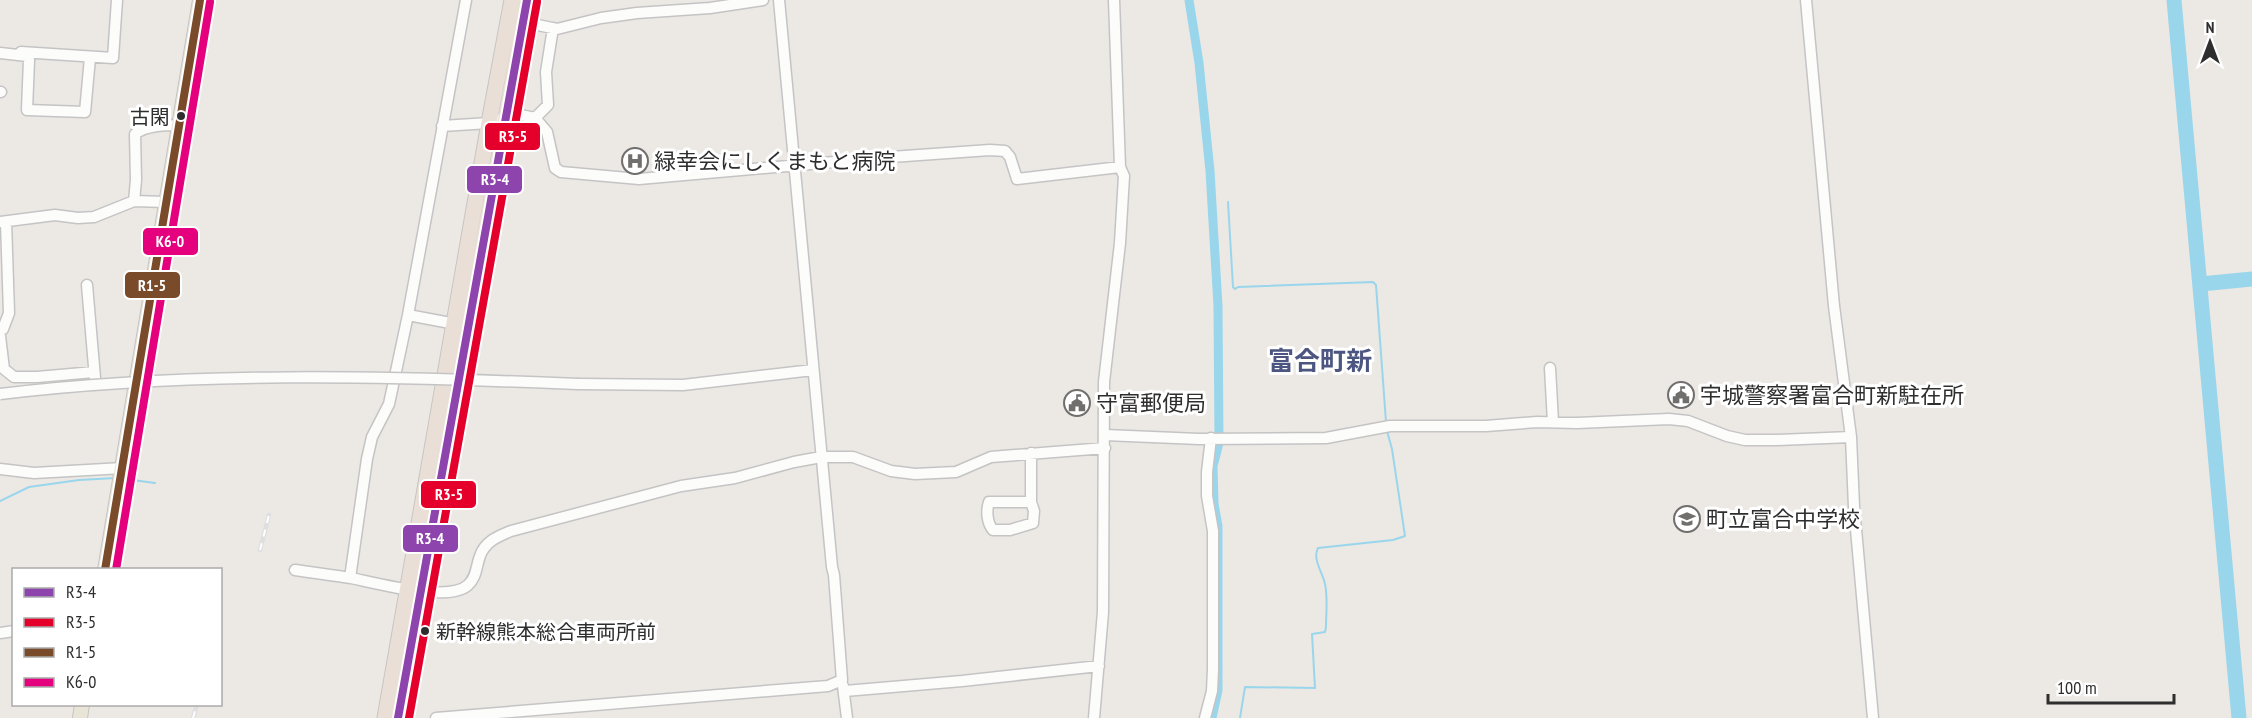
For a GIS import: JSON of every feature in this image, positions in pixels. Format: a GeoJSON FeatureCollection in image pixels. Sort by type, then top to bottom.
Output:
{"type":"FeatureCollection","features":[{"type":"Feature","properties":{"kind":"highway"},"geometry":{"type":"LineString","coordinates":[[398,718],[414,590],[460,325],[489,123],[512,0]]}},
{"type":"Feature","properties":{"kind":"highway"},"geometry":{"type":"LineString","coordinates":[[460,325],[505,118],[527,0]]}},
{"type":"Feature","properties":{"kind":"highway"},"geometry":{"type":"LineString","coordinates":[[385,718],[414,590]]}},
{"type":"Feature","properties":{"kind":"main road"},"geometry":{"type":"LineString","coordinates":[[105,568],[200,0]]}},
{"type":"Feature","properties":{"kind":"street"},"geometry":{"type":"LineString","coordinates":[[0,51],[113,58],[117,0]]}},
{"type":"Feature","properties":{"kind":"street"},"geometry":{"type":"LineString","coordinates":[[351,578],[367,459],[372,437],[388,404],[408,315],[466,0]]}},
{"type":"Feature","properties":{"kind":"street"},"geometry":{"type":"LineString","coordinates":[[523,22],[553,28],[684,4],[710,8],[763,0]]}},
{"type":"Feature","properties":{"kind":"street"},"geometry":{"type":"LineString","coordinates":[[779,0],[847,718]]}},
{"type":"Feature","properties":{"kind":"street"},"geometry":{"type":"LineString","coordinates":[[1094,718],[1102,612],[1104,382],[1120,243],[1124,176],[1120,164],[1114,0]]}},
{"type":"Feature","properties":{"kind":"street"},"geometry":{"type":"LineString","coordinates":[[1806,0],[1834,306],[1851,437],[1854,507],[1873,718]]}},
{"type":"Feature","properties":{"kind":"street"},"geometry":{"type":"LineString","coordinates":[[535,118],[548,105],[546,72],[553,28]]}},
{"type":"Feature","properties":{"kind":"street"},"geometry":{"type":"LineString","coordinates":[[0,51],[27,56],[29,60],[27,110],[85,112],[90,58]]}},
{"type":"Feature","properties":{"kind":"street"},"geometry":{"type":"LineString","coordinates":[[442,126],[489,123],[516,114],[535,118],[547,132],[555,168],[561,172],[639,179],[990,150],[1005,151],[1010,157],[1017,179],[1120,164]]}},
{"type":"Feature","properties":{"kind":"street"},"geometry":{"type":"LineString","coordinates":[[134,201],[135,134],[138,131],[160,126],[178,126]]}},
{"type":"Feature","properties":{"kind":"street"},"geometry":{"type":"LineString","coordinates":[[0,329],[3,329],[9,313],[3,222],[46,216],[94,217],[134,201],[165,202]]}},
{"type":"Feature","properties":{"kind":"street"},"geometry":{"type":"LineString","coordinates":[[0,336],[4,369],[14,377],[95,376],[87,285]]}},
{"type":"Feature","properties":{"kind":"street"},"geometry":{"type":"LineString","coordinates":[[408,315],[460,325]]}},
{"type":"Feature","properties":{"kind":"street"},"geometry":{"type":"LineString","coordinates":[[0,394],[121,382],[301,376],[385,376],[578,384],[683,385],[812,362]]}},
{"type":"Feature","properties":{"kind":"street"},"geometry":{"type":"LineString","coordinates":[[1550,368],[1553,422]]}},
{"type":"Feature","properties":{"kind":"street"},"geometry":{"type":"LineString","coordinates":[[1105,435],[1326,438],[1385,426],[1486,426],[1669,419],[1688,422],[1745,440],[1851,437]]}},
{"type":"Feature","properties":{"kind":"street"},"geometry":{"type":"LineString","coordinates":[[1205,718],[1212,692],[1213,669],[1213,531],[1207,496],[1207,472],[1217,438]]}},
{"type":"Feature","properties":{"kind":"street"},"geometry":{"type":"LineString","coordinates":[[295,570],[442,593],[467,587],[473,579],[485,546],[495,538],[512,531],[681,486],[735,478],[821,457],[852,457],[891,471],[915,474],[956,472],[991,457],[1105,448]]}},
{"type":"Feature","properties":{"kind":"street"},"geometry":{"type":"LineString","coordinates":[[1031,453],[1031,502],[1034,511],[1032,524],[1002,531],[993,530],[989,525],[989,502],[1031,502]]}},
{"type":"Feature","properties":{"kind":"street"},"geometry":{"type":"LineString","coordinates":[[0,469],[34,473],[123,468]]}},
{"type":"Feature","properties":{"kind":"street"},"geometry":{"type":"LineString","coordinates":[[436,718],[529,714],[828,686],[962,681],[1099,666]]}},
{"type":"Feature","properties":{"kind":"waterway"},"geometry":{"type":"LineString","coordinates":[[1189,0],[1199,63],[1210,171],[1218,306],[1219,443],[1213,466],[1214,504],[1218,526],[1218,690],[1212,718]]}},
{"type":"Feature","properties":{"kind":"waterway"},"geometry":{"type":"LineString","coordinates":[[2174,0],[2239,718]]}},
{"type":"Feature","properties":{"kind":"waterway"},"geometry":{"type":"LineString","coordinates":[[1228,202],[1233,287],[1235,289],[1238,287],[1373,282],[1376,285],[1386,422]]}},
{"type":"Feature","properties":{"kind":"waterway"},"geometry":{"type":"LineString","coordinates":[[2201,284],[2252,279]]}},
{"type":"Feature","properties":{"kind":"waterway"},"geometry":{"type":"LineString","coordinates":[[1240,718],[1245,687],[1315,688],[1312,634],[1325,632],[1327,606],[1325,584],[1316,557],[1318,548],[1393,540],[1405,536],[1392,449],[1387,431]]}},
{"type":"Feature","properties":{"kind":"waterway"},"geometry":{"type":"LineString","coordinates":[[0,501],[29,487],[79,480],[116,478]]}},
{"type":"Feature","properties":{"kind":"waterway"},"geometry":{"type":"LineString","coordinates":[[125,479],[155,483]]}},
{"type":"Feature","properties":{"kind":"railway"},"geometry":{"type":"LineString","coordinates":[[260,550],[269,515]]}},
{"type":"Feature","properties":{"kind":"railway"},"geometry":{"type":"LineString","coordinates":[[193,718],[196,706]]}},
{"type":"Feature","properties":{"kind":"transit line","name":"R1-5"},"geometry":{"type":"LineString","coordinates":[[105,568],[200,0]]}},
{"type":"Feature","properties":{"kind":"transit line","name":"R3-4"},"geometry":{"type":"LineString","coordinates":[[398,718],[527,0]]}},
{"type":"Feature","properties":{"kind":"transit line","name":"K6-0"},"geometry":{"type":"LineString","coordinates":[[116,568],[210,2]]}},
{"type":"Feature","properties":{"kind":"transit line","name":"R3-5"},"geometry":{"type":"LineString","coordinates":[[409,718],[537,2]]}},
{"type":"Feature","properties":{"kind":"place","name":"古閑"},"geometry":{"type":"Point","coordinates":[181,116]}},
{"type":"Feature","properties":{"kind":"place","name":"緑幸会にしくまもと病院"},"geometry":{"type":"Point","coordinates":[635,161]}},
{"type":"Feature","properties":{"kind":"place","name":"宇城警察署富合町新駐在所"},"geometry":{"type":"Point","coordinates":[1681,395]}},
{"type":"Feature","properties":{"kind":"place","name":"守富郵便局"},"geometry":{"type":"Point","coordinates":[1077,403]}},
{"type":"Feature","properties":{"kind":"place","name":"町立富合中学校"},"geometry":{"type":"Point","coordinates":[1687,519]}},
{"type":"Feature","properties":{"kind":"place","name":"新幹線熊本総合車両所前"},"geometry":{"type":"Point","coordinates":[425,631]}},
{"type":"Feature","properties":{"kind":"district","name":"富合町新"},"geometry":{"type":"Point","coordinates":[1320,361]}}]}
